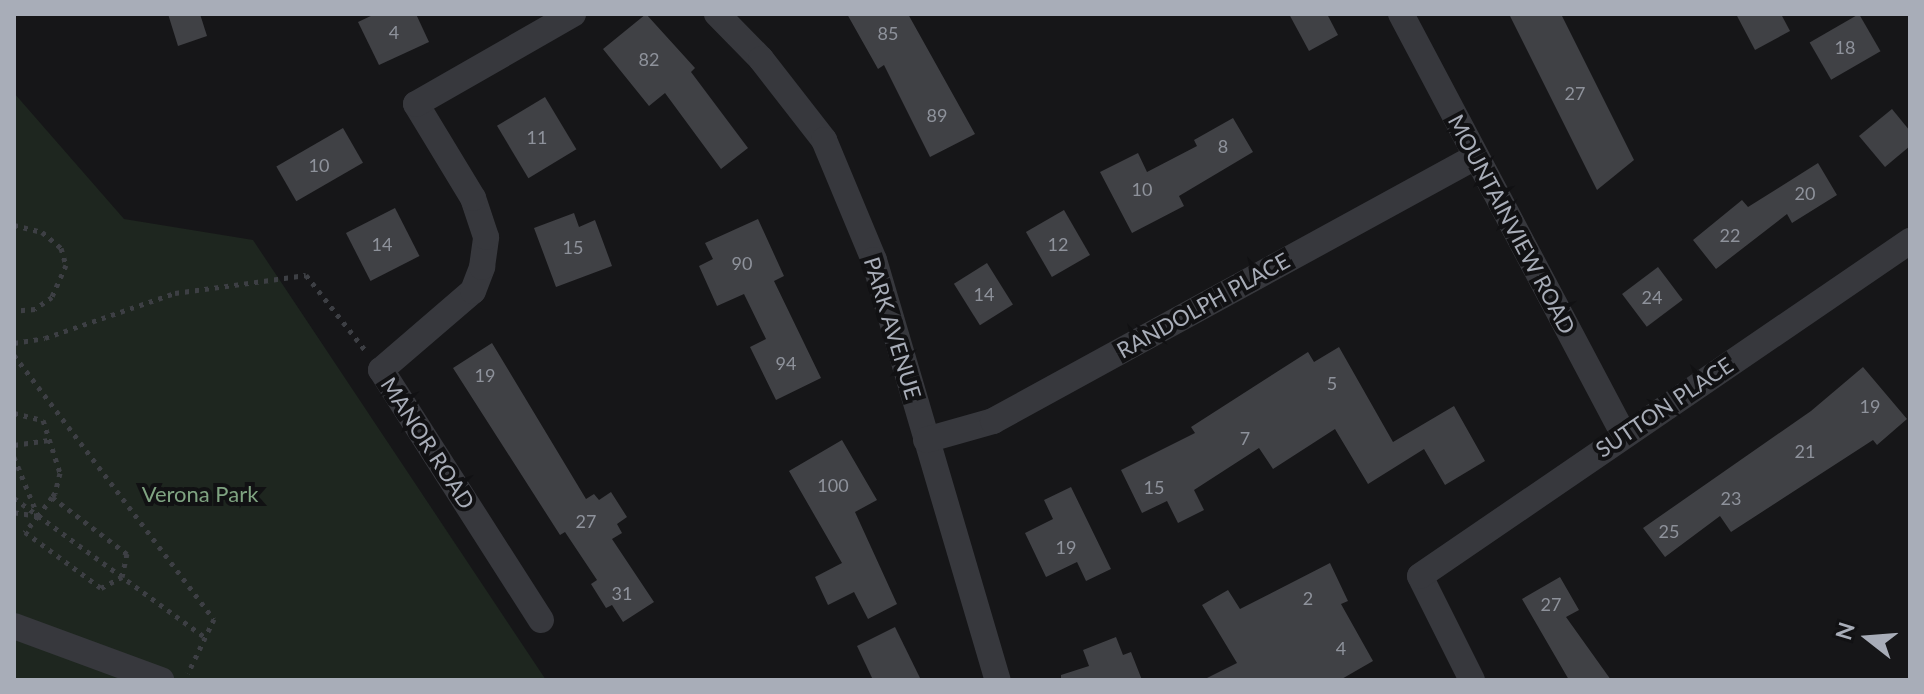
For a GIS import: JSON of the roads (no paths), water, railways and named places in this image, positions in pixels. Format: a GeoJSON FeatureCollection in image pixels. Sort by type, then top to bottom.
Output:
{"type":"FeatureCollection","features":[{"type":"Feature","properties":{"kind":"street","name":"MANOR ROAD"},"geometry":{"type":"LineString","coordinates":[[541,620],[381,370],[473,291],[482,267],[486,237],[473,198],[416,104],[573,14]]}},
{"type":"Feature","properties":{"kind":"street","name":"PARK AVENUE"},"geometry":{"type":"LineString","coordinates":[[717,14],[761,59],[824,140],[874,260],[998,680]]}},
{"type":"Feature","properties":{"kind":"street","name":"MOUNTAINVIEW ROAD"},"geometry":{"type":"LineString","coordinates":[[1401,14],[1623,434]]}},
{"type":"Feature","properties":{"kind":"street","name":"RANDOLPH PLACE"},"geometry":{"type":"LineString","coordinates":[[926,440],[993,421],[1475,157]]}},
{"type":"Feature","properties":{"kind":"street","name":"SUTTON PLACE"},"geometry":{"type":"LineString","coordinates":[[1472,680],[1420,576],[1623,434],[1910,241]]}},
{"type":"Feature","properties":{"kind":"street"},"geometry":{"type":"LineString","coordinates":[[14,626],[161,680]]}},
{"type":"Feature","properties":{"kind":"park label","name":"Verona Park"},"geometry":{"type":"Point","coordinates":[200,494]}}]}
